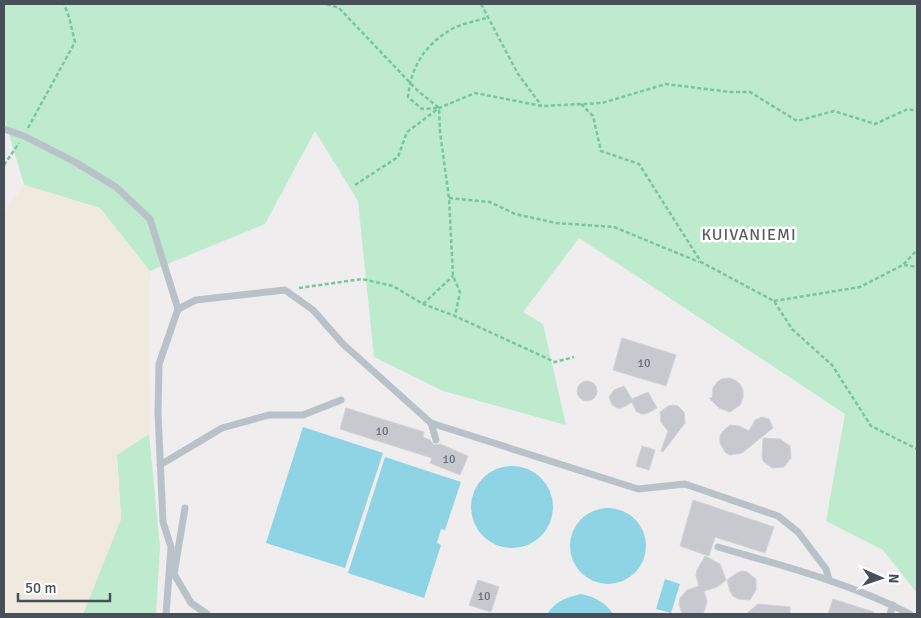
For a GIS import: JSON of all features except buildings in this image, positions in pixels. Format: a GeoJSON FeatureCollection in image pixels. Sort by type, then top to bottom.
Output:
{"type":"FeatureCollection","features":[{"type":"Feature","properties":{"kind":"lane"},"geometry":{"type":"LineString","coordinates":[[4,129],[24,136],[75,162],[116,187],[150,219],[178,309],[159,364],[158,413],[163,522],[171,547],[166,614]]}},
{"type":"Feature","properties":{"kind":"lane"},"geometry":{"type":"LineString","coordinates":[[178,309],[196,300],[285,290],[313,310],[343,344],[431,423],[638,489],[685,484],[778,516],[798,532],[826,569],[829,580]]}},
{"type":"Feature","properties":{"kind":"lane"},"geometry":{"type":"LineString","coordinates":[[160,465],[222,428],[269,415],[303,415],[341,400]]}},
{"type":"Feature","properties":{"kind":"lane"},"geometry":{"type":"LineString","coordinates":[[431,423],[436,440]]}},
{"type":"Feature","properties":{"kind":"lane"},"geometry":{"type":"LineString","coordinates":[[185,508],[174,574],[191,603],[207,614]]}},
{"type":"Feature","properties":{"kind":"lane"},"geometry":{"type":"LineString","coordinates":[[718,547],[829,580],[893,605],[910,614]]}},
{"type":"Feature","properties":{"kind":"lane"},"geometry":{"type":"LineString","coordinates":[[890,614],[893,605]]}},
{"type":"Feature","properties":{"kind":"path"},"geometry":{"type":"LineString","coordinates":[[4,165],[24,136],[75,42],[64,4]]}},
{"type":"Feature","properties":{"kind":"path"},"geometry":{"type":"LineString","coordinates":[[327,4],[339,8],[417,90],[439,108],[440,132],[449,198],[453,276],[460,292],[455,316]]}},
{"type":"Feature","properties":{"kind":"path"},"geometry":{"type":"LineString","coordinates":[[481,4],[518,74],[542,106]]}},
{"type":"Feature","properties":{"kind":"path"},"geometry":{"type":"LineString","coordinates":[[439,108],[422,109],[408,97],[410,81],[423,52],[451,29],[487,18]]}},
{"type":"Feature","properties":{"kind":"path"},"geometry":{"type":"LineString","coordinates":[[355,185],[398,157],[407,132],[439,108],[475,93],[542,106],[602,102],[666,84],[730,92],[750,92],[797,121],[834,111],[875,124],[908,109],[917,111]]}},
{"type":"Feature","properties":{"kind":"path"},"geometry":{"type":"LineString","coordinates":[[581,104],[592,116],[601,151],[639,164],[701,262]]}},
{"type":"Feature","properties":{"kind":"path"},"geometry":{"type":"LineString","coordinates":[[449,198],[490,202],[515,214],[556,223],[614,228],[701,262],[774,302],[792,329],[832,365],[871,426],[917,449]]}},
{"type":"Feature","properties":{"kind":"path"},"geometry":{"type":"LineString","coordinates":[[774,302],[860,287],[903,265],[917,250]]}},
{"type":"Feature","properties":{"kind":"path"},"geometry":{"type":"LineString","coordinates":[[903,265],[917,267]]}},
{"type":"Feature","properties":{"kind":"path"},"geometry":{"type":"LineString","coordinates":[[423,304],[453,276]]}},
{"type":"Feature","properties":{"kind":"path"},"geometry":{"type":"LineString","coordinates":[[285,290],[362,279],[393,286],[423,304],[455,316],[556,362],[574,357]]}},
{"type":"Feature","properties":{"kind":"green space"},"geometry":{"type":"Polygon","coordinates":[[[4,4],[917,4],[917,593],[883,550],[826,521],[845,414],[579,238],[523,312],[543,324],[566,425],[443,391],[374,357],[358,201],[315,131],[265,224],[150,271],[100,208],[24,185],[4,117],[4,4]]]}},
{"type":"Feature","properties":{"kind":"green space"},"geometry":{"type":"Polygon","coordinates":[[[149,434],[160,547],[156,614],[83,614],[121,519],[117,454],[149,434]]]}},
{"type":"Feature","properties":{"kind":"sand"},"geometry":{"type":"Polygon","coordinates":[[[24,185],[100,208],[150,271],[149,434],[117,455],[121,519],[83,614],[4,614],[4,213],[24,185]]]}},
{"type":"Feature","properties":{"kind":"water"},"geometry":{"type":"Polygon","coordinates":[[[303,427],[383,453],[345,568],[266,543],[303,427]]]}},
{"type":"Feature","properties":{"kind":"water"},"geometry":{"type":"Polygon","coordinates":[[[385,457],[461,482],[445,530],[441,529],[437,543],[441,545],[424,598],[348,573],[385,457]]]}},
{"type":"Feature","properties":{"kind":"water"},"geometry":{"type":"Polygon","coordinates":[[[512,466],[528,469],[541,478],[550,491],[553,507],[550,523],[541,536],[528,545],[512,548],[496,545],[483,536],[474,523],[471,507],[474,491],[483,478],[496,469],[512,466]]]}},
{"type":"Feature","properties":{"kind":"water"},"geometry":{"type":"Polygon","coordinates":[[[608,508],[623,511],[635,519],[643,531],[646,546],[643,561],[635,573],[623,581],[608,584],[593,581],[581,573],[573,561],[570,546],[573,531],[581,519],[593,511],[608,508]]]}},
{"type":"Feature","properties":{"kind":"water"},"geometry":{"type":"Polygon","coordinates":[[[665,579],[680,584],[671,613],[656,609],[665,579]]]}},
{"type":"Feature","properties":{"kind":"water"},"geometry":{"type":"Polygon","coordinates":[[[581,594],[607,606],[613,614],[547,614],[561,601],[581,594]]]}},
{"type":"Feature","properties":{"kind":"district","name":"KUIVANIEMI"},"geometry":{"type":"Point","coordinates":[749,235]}}]}
